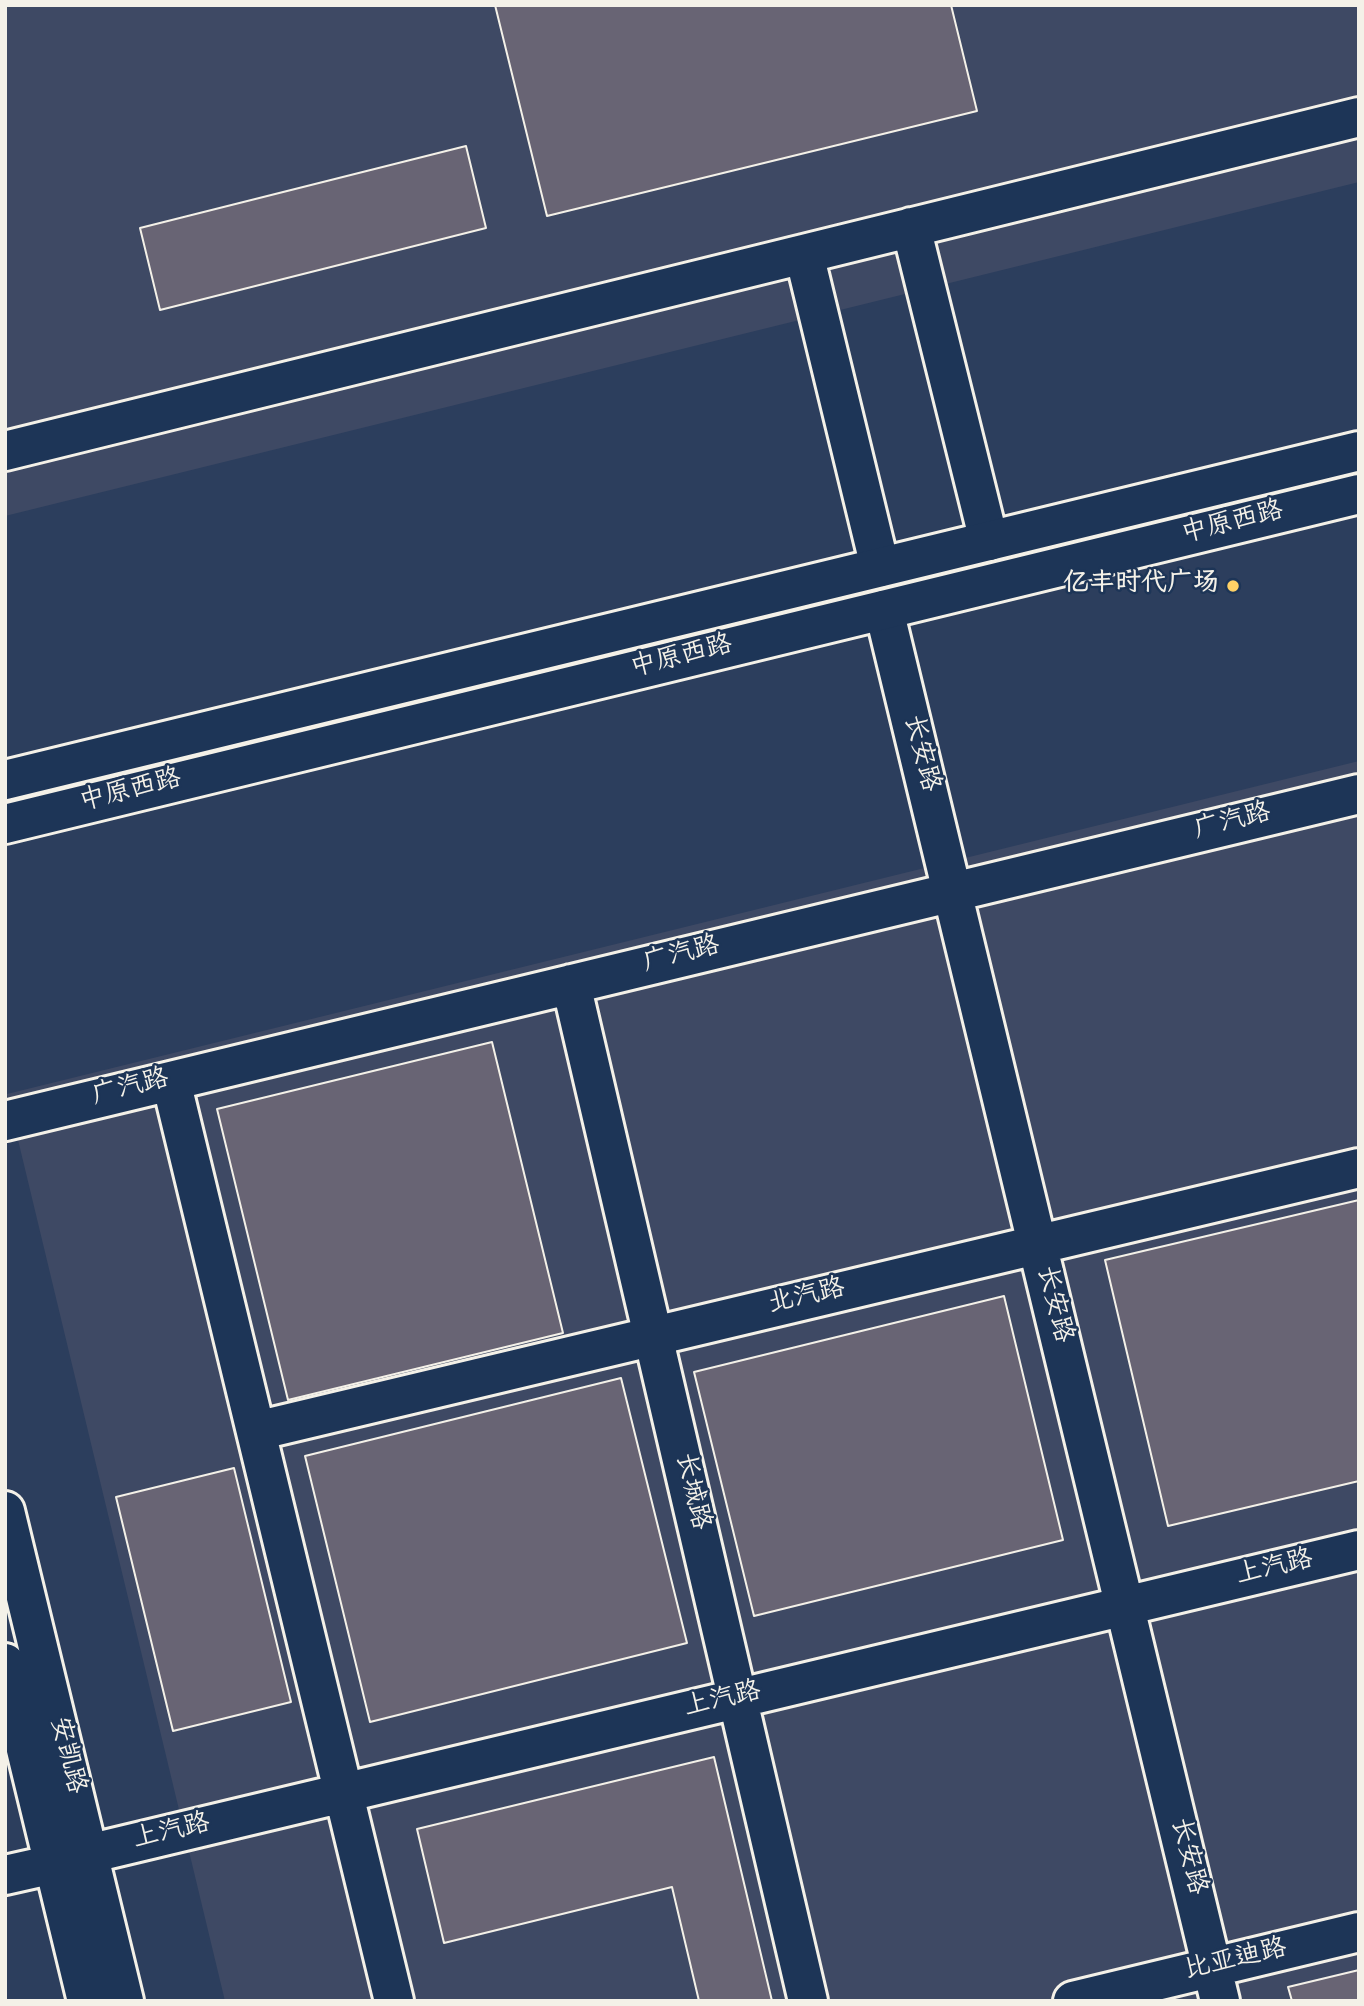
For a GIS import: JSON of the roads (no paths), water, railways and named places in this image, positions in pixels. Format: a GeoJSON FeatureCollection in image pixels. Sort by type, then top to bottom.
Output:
{"type":"FeatureCollection","features":[{"type":"Feature","properties":{"kind":"main road"},"geometry":{"type":"LineString","coordinates":[[5,451],[1359,117]]}},
{"type":"Feature","properties":{"kind":"main road"},"geometry":{"type":"LineString","coordinates":[[911,227],[989,541]]}},
{"type":"Feature","properties":{"kind":"main road"},"geometry":{"type":"LineString","coordinates":[[804,254],[880,568]]}},
{"type":"Feature","properties":{"kind":"main road","name":"中原西路"},"geometry":{"type":"LineString","coordinates":[[5,780],[1359,452]]}},
{"type":"Feature","properties":{"kind":"main road","name":"中原西路"},"geometry":{"type":"LineString","coordinates":[[5,824],[1359,495]]}},
{"type":"Feature","properties":{"kind":"main road","name":"长安路"},"geometry":{"type":"LineString","coordinates":[[884,610],[1216,1984]]}},
{"type":"Feature","properties":{"kind":"main road","name":"广汽路"},"geometry":{"type":"LineString","coordinates":[[5,1121],[1359,794]]}},
{"type":"Feature","properties":{"kind":"main road","name":"长城路"},"geometry":{"type":"LineString","coordinates":[[571,984],[808,2001]]}},
{"type":"Feature","properties":{"kind":"main road"},"geometry":{"type":"LineString","coordinates":[[171,1081],[394,2001]]}},
{"type":"Feature","properties":{"kind":"main road","name":"北汽路"},"geometry":{"type":"LineString","coordinates":[[256,1431],[1359,1167]]}},
{"type":"Feature","properties":{"kind":"main road","name":"安凯路"},"geometry":{"type":"LineString","coordinates":[[5,1511],[71,1859],[87,2001]]}},
{"type":"Feature","properties":{"kind":"main road","name":"上汽路"},"geometry":{"type":"LineString","coordinates":[[5,1875],[1359,1550]]}},
{"type":"Feature","properties":{"kind":"main road","name":"安凯路"},"geometry":{"type":"LineString","coordinates":[[5,1663],[71,1859],[124,2001]]}},
{"type":"Feature","properties":{"kind":"main road","name":"比亚迪路"},"geometry":{"type":"LineString","coordinates":[[1073,2001],[1216,1984],[1359,1932]]}},
{"type":"Feature","properties":{"kind":"place","name":"亿丰时代广场"},"geometry":{"type":"Point","coordinates":[1233,586]}}]}
